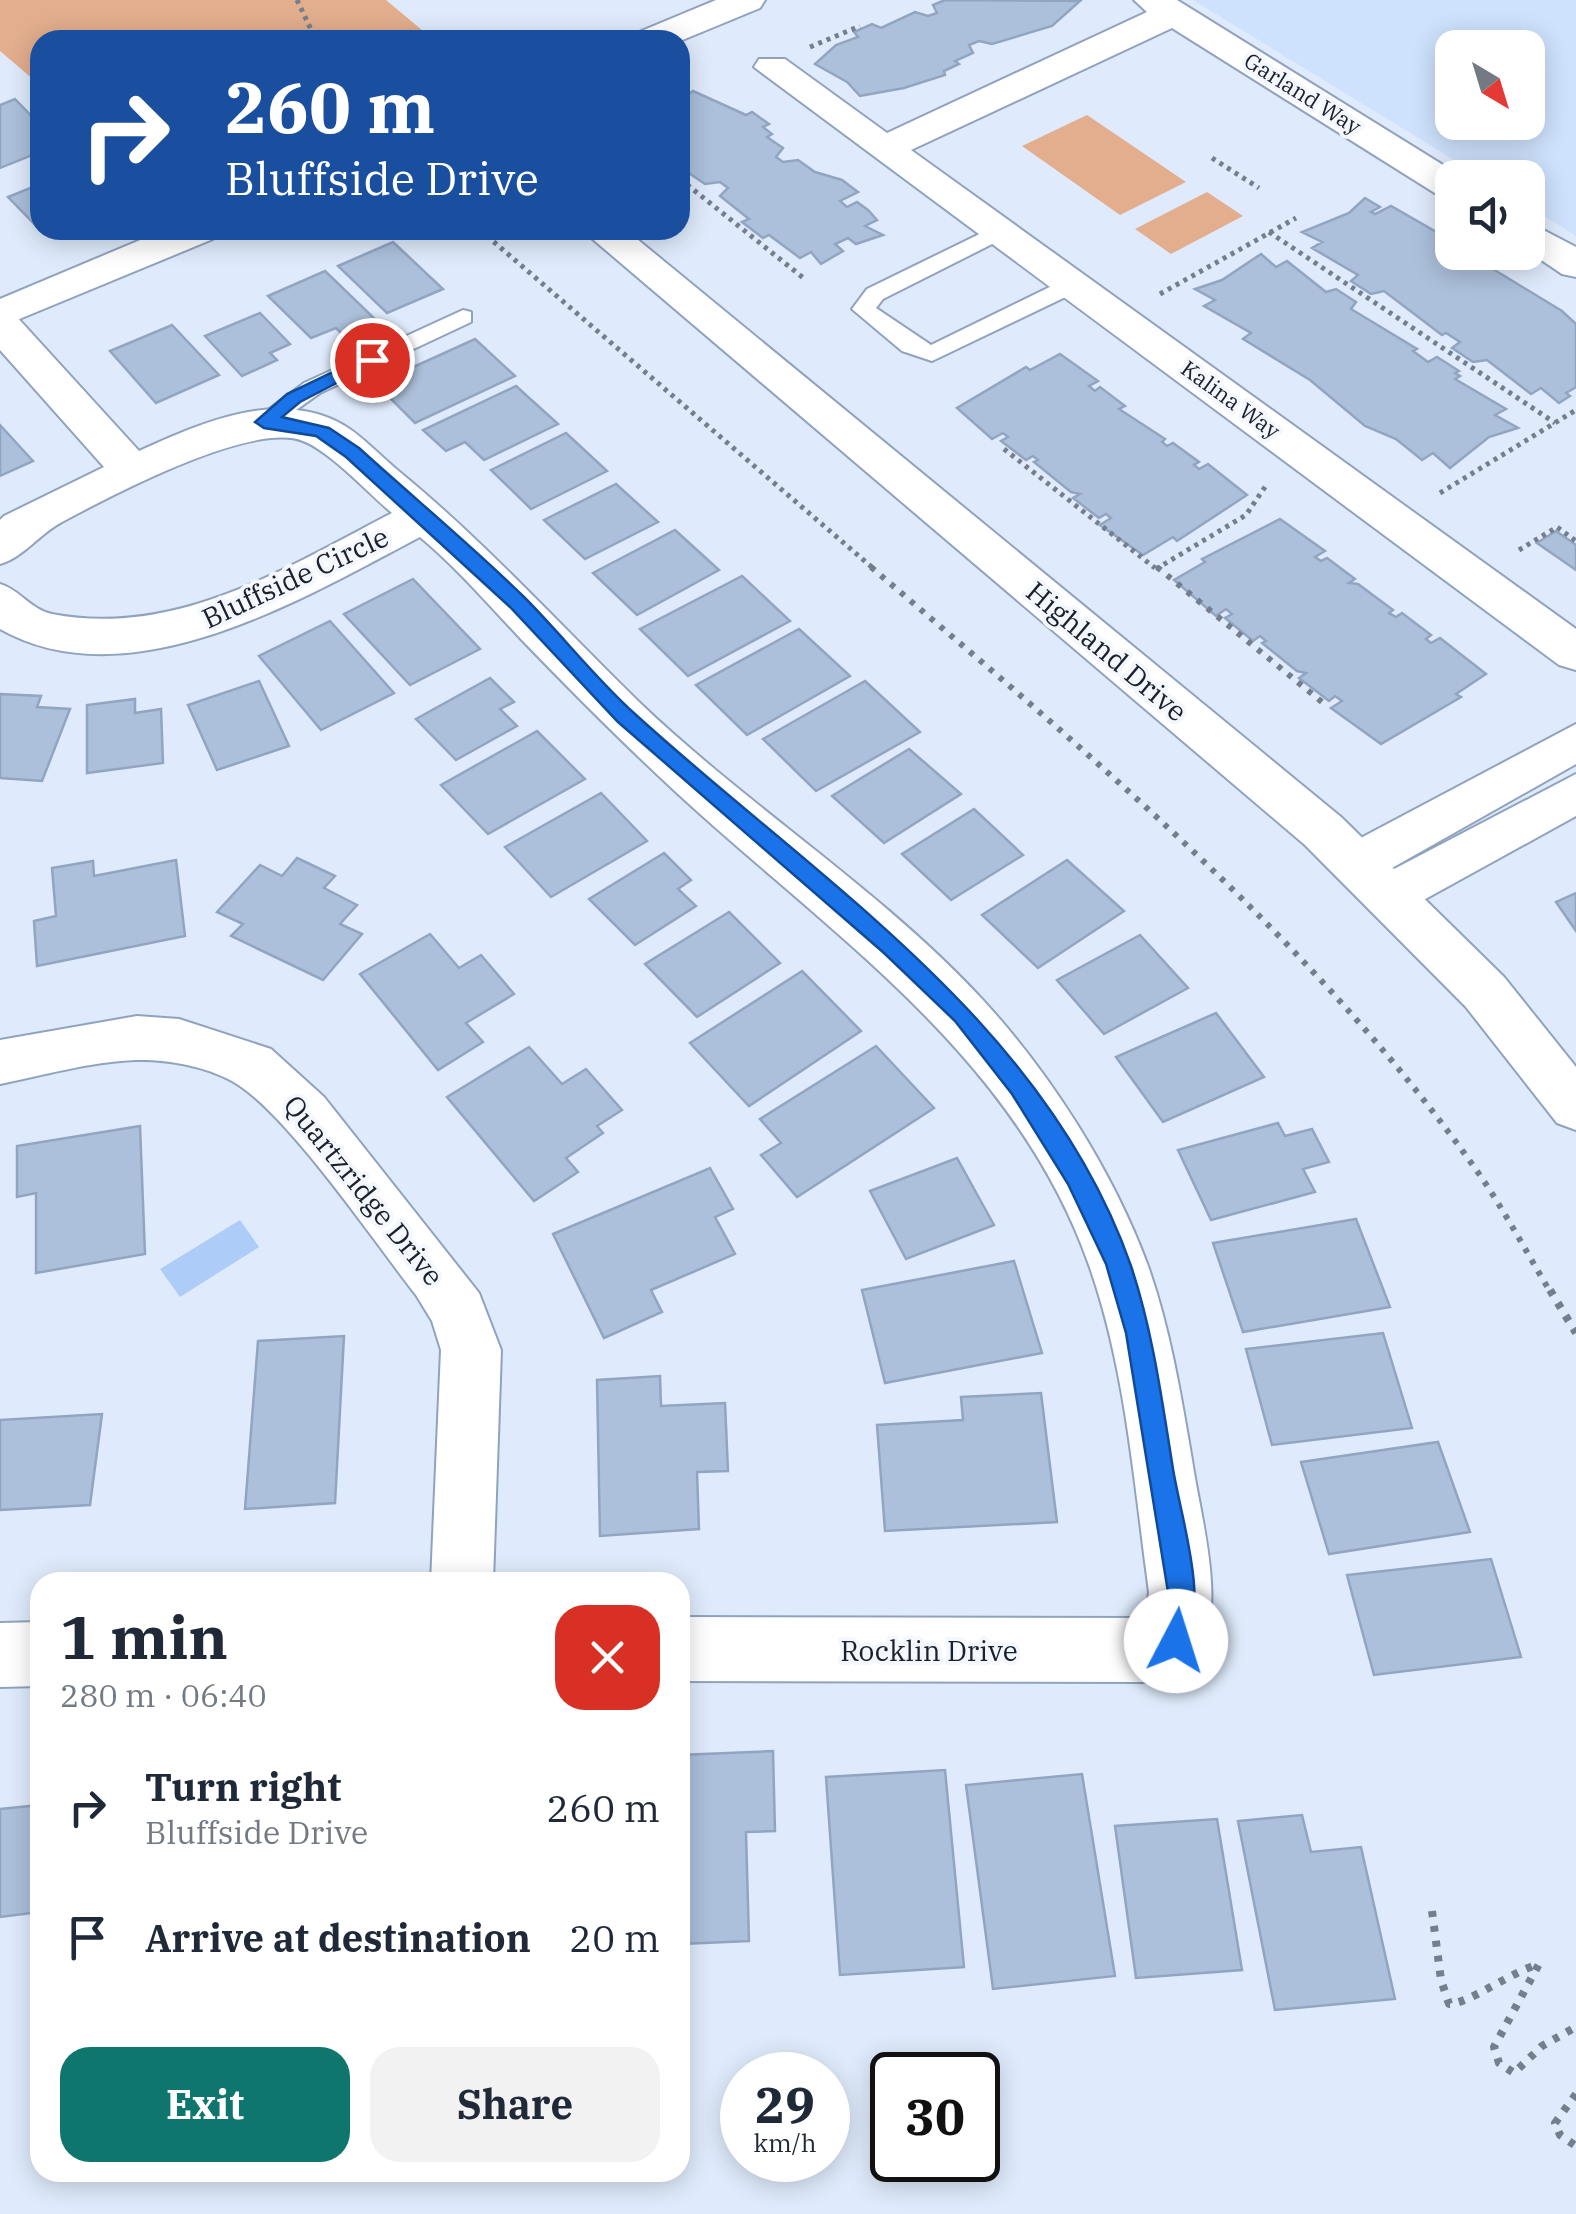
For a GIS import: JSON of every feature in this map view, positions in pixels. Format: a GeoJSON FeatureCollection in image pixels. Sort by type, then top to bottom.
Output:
{"type":"FeatureCollection","features":[{"type":"Feature","properties":{"kind":"street"},"geometry":{"type":"LineString","coordinates":[[676,30],[747,0]]}},
{"type":"Feature","properties":{"kind":"street"},"geometry":{"type":"LineString","coordinates":[[883,149],[1163,6]]}},
{"type":"Feature","properties":{"kind":"street","name":"Garland Way"},"geometry":{"type":"LineString","coordinates":[[1163,6],[1435,176]]}},
{"type":"Feature","properties":{"kind":"street","name":"Kalina Way"},"geometry":{"type":"LineString","coordinates":[[790,58],[883,149],[1576,653]]}},
{"type":"Feature","properties":{"kind":"street"},"geometry":{"type":"LineString","coordinates":[[0,314],[175,240]]}},
{"type":"Feature","properties":{"kind":"street","name":"Highland Drive"},"geometry":{"type":"LineString","coordinates":[[614,240],[1374,879],[1486,992],[1576,1107]]}},
{"type":"Feature","properties":{"kind":"street"},"geometry":{"type":"LineString","coordinates":[[1545,245],[1576,265]]}},
{"type":"Feature","properties":{"kind":"street"},"geometry":{"type":"LineString","coordinates":[[0,324],[133,470]]}},
{"type":"Feature","properties":{"kind":"street"},"geometry":{"type":"LineString","coordinates":[[0,546],[46,511],[133,470],[203,439],[264,422],[292,423],[323,432],[353,453],[421,517]]}},
{"type":"Feature","properties":{"kind":"street","name":"Bluffside Circle"},"geometry":{"type":"LineString","coordinates":[[0,600],[6,611],[35,627],[74,636],[121,638],[171,631],[218,616],[421,517]]}},
{"type":"Feature","properties":{"kind":"street","name":"Rocklin Drive"},"geometry":{"type":"LineString","coordinates":[[421,517],[517,602],[625,717],[949,1001],[1020,1088],[1077,1178],[1118,1264],[1138,1333],[1181,1592],[1176,1641],[1147,1650],[690,1649]]}},
{"type":"Feature","properties":{"kind":"street"},"geometry":{"type":"LineString","coordinates":[[1374,879],[1576,742]]}},
{"type":"Feature","properties":{"kind":"street"},"geometry":{"type":"LineString","coordinates":[[1374,879],[1576,793]]}},
{"type":"Feature","properties":{"kind":"street","name":"Quartzridge Drive"},"geometry":{"type":"LineString","coordinates":[[0,1062],[89,1042],[137,1038],[179,1042],[252,1065],[305,1112],[436,1277],[458,1312],[471,1350],[462,1572]]}},
{"type":"Feature","properties":{"kind":"street"},"geometry":{"type":"LineString","coordinates":[[0,1655],[30,1654]]}},
{"type":"Feature","properties":{"kind":"lane"},"geometry":{"type":"LineString","coordinates":[[998,232],[875,294],[863,308],[910,346],[932,354],[1072,285]]}},
{"type":"Feature","properties":{"kind":"lane"},"geometry":{"type":"LineString","coordinates":[[264,422],[312,388],[463,318]]}},
{"type":"Feature","properties":{"kind":"path"},"geometry":{"type":"LineString","coordinates":[[298,0],[312,30]]}},
{"type":"Feature","properties":{"kind":"path"},"geometry":{"type":"LineString","coordinates":[[790,58],[860,26]]}},
{"type":"Feature","properties":{"kind":"path"},"geometry":{"type":"LineString","coordinates":[[1212,158],[1258,188]]}},
{"type":"Feature","properties":{"kind":"path"},"geometry":{"type":"LineString","coordinates":[[690,187],[806,280]]}},
{"type":"Feature","properties":{"kind":"path"},"geometry":{"type":"LineString","coordinates":[[1160,294],[1296,218]]}},
{"type":"Feature","properties":{"kind":"path"},"geometry":{"type":"LineString","coordinates":[[1269,232],[1555,423]]}},
{"type":"Feature","properties":{"kind":"path"},"geometry":{"type":"LineString","coordinates":[[492,240],[1103,766],[1259,918],[1376,1042],[1473,1164],[1576,1333]]}},
{"type":"Feature","properties":{"kind":"path"},"geometry":{"type":"LineString","coordinates":[[1440,493],[1576,410]]}},
{"type":"Feature","properties":{"kind":"path"},"geometry":{"type":"LineString","coordinates":[[1004,449],[1322,702]]}},
{"type":"Feature","properties":{"kind":"path"},"geometry":{"type":"LineString","coordinates":[[1155,568],[1246,515],[1268,484]]}},
{"type":"Feature","properties":{"kind":"path"},"geometry":{"type":"LineString","coordinates":[[1519,550],[1557,527],[1576,540]]}},
{"type":"Feature","properties":{"kind":"path"},"geometry":{"type":"LineString","coordinates":[[1432,1910],[1440,1980],[1449,2004],[1464,2004],[1497,1978],[1539,1964],[1494,2047],[1498,2063],[1514,2074],[1542,2046],[1576,2026]]}},
{"type":"Feature","properties":{"kind":"path"},"geometry":{"type":"LineString","coordinates":[[1576,2094],[1555,2123],[1560,2135],[1576,2146]]}},
{"type":"Feature","properties":{"kind":"shaded area"},"geometry":{"type":"Polygon","coordinates":[[[0,0],[386,0],[422,30],[30,30],[30,77],[0,51],[0,0]]]}},
{"type":"Feature","properties":{"kind":"shaded area"},"geometry":{"type":"Polygon","coordinates":[[[1193,0],[1576,0],[1576,236],[1545,217],[1545,160],[1454,160],[1193,0]]]}},
{"type":"Feature","properties":{"kind":"shaded area"},"geometry":{"type":"Polygon","coordinates":[[[1087,115],[1186,182],[1120,215],[1022,146],[1087,115]]]}},
{"type":"Feature","properties":{"kind":"shaded area"},"geometry":{"type":"Polygon","coordinates":[[[1207,192],[1243,216],[1171,254],[1135,229],[1207,192]]]}},
{"type":"Feature","properties":{"kind":"shaded area"},"geometry":{"type":"Polygon","coordinates":[[[240,1220],[259,1247],[180,1297],[160,1269],[240,1220]]]}},
{"type":"Feature","properties":{"kind":"building"},"geometry":{"type":"Polygon","coordinates":[[[945,0],[1080,1],[1052,26],[992,44],[979,41],[969,45],[973,53],[955,61],[959,64],[944,71],[945,75],[904,88],[860,96],[847,82],[815,64],[836,45],[858,37],[854,32],[872,24],[881,28],[915,12],[928,16],[937,13],[933,5],[945,0]]]}},
{"type":"Feature","properties":{"kind":"building"},"geometry":{"type":"Polygon","coordinates":[[[693,91],[746,115],[752,112],[769,124],[763,127],[772,134],[767,137],[783,148],[776,157],[783,162],[798,160],[815,172],[842,180],[858,192],[840,201],[847,207],[857,202],[868,210],[877,220],[865,226],[883,235],[856,244],[848,238],[835,244],[843,251],[821,264],[811,252],[800,258],[769,235],[763,238],[742,222],[749,219],[720,196],[728,188],[720,182],[705,184],[690,174],[693,91]]]}},
{"type":"Feature","properties":{"kind":"building"},"geometry":{"type":"Polygon","coordinates":[[[15,99],[30,115],[30,156],[0,168],[0,105],[15,99]]]}},
{"type":"Feature","properties":{"kind":"building"},"geometry":{"type":"Polygon","coordinates":[[[30,188],[30,220],[8,197],[30,188]]]}},
{"type":"Feature","properties":{"kind":"building"},"geometry":{"type":"Polygon","coordinates":[[[1365,198],[1380,207],[1371,212],[1375,214],[1391,206],[1435,231],[1435,270],[1495,270],[1562,311],[1576,324],[1576,387],[1566,393],[1570,396],[1559,403],[1541,388],[1531,394],[1487,360],[1473,362],[1452,348],[1460,342],[1446,333],[1442,335],[1384,291],[1371,294],[1351,281],[1358,275],[1312,248],[1322,242],[1302,232],[1349,213],[1365,198]]]}},
{"type":"Feature","properties":{"kind":"building"},"geometry":{"type":"Polygon","coordinates":[[[393,242],[443,289],[387,313],[338,266],[393,242]]]}},
{"type":"Feature","properties":{"kind":"building"},"geometry":{"type":"Polygon","coordinates":[[[1261,254],[1276,267],[1287,261],[1326,292],[1336,289],[1356,302],[1351,309],[1417,349],[1413,351],[1428,362],[1437,357],[1459,371],[1455,373],[1460,376],[1455,379],[1506,409],[1495,415],[1518,428],[1489,437],[1450,468],[1433,453],[1422,460],[1396,439],[1365,426],[1310,380],[1243,339],[1251,333],[1204,306],[1215,300],[1195,289],[1222,280],[1261,254]]]}},
{"type":"Feature","properties":{"kind":"building"},"geometry":{"type":"Polygon","coordinates":[[[325,271],[376,320],[343,335],[336,328],[311,338],[268,296],[325,271]]]}},
{"type":"Feature","properties":{"kind":"building"},"geometry":{"type":"Polygon","coordinates":[[[260,313],[290,344],[270,353],[277,360],[242,376],[205,336],[260,313]]]}},
{"type":"Feature","properties":{"kind":"building"},"geometry":{"type":"Polygon","coordinates":[[[172,325],[219,375],[156,403],[110,351],[172,325]]]}},
{"type":"Feature","properties":{"kind":"building"},"geometry":{"type":"Polygon","coordinates":[[[475,339],[515,376],[415,423],[376,384],[475,339]]]}},
{"type":"Feature","properties":{"kind":"building"},"geometry":{"type":"Polygon","coordinates":[[[1060,354],[1098,381],[1089,386],[1095,391],[1100,387],[1125,406],[1119,409],[1165,439],[1162,442],[1167,446],[1173,443],[1199,462],[1194,465],[1199,469],[1208,464],[1247,495],[1177,541],[1173,537],[1143,555],[1100,525],[1111,518],[1106,514],[1099,518],[1073,498],[1080,494],[1071,492],[1034,462],[1038,460],[1033,456],[1026,460],[1001,441],[1008,437],[1003,433],[992,439],[957,408],[1026,367],[1030,370],[1060,354]]]}},
{"type":"Feature","properties":{"kind":"building"},"geometry":{"type":"Polygon","coordinates":[[[516,386],[558,424],[484,460],[465,442],[446,451],[423,430],[516,386]]]}},
{"type":"Feature","properties":{"kind":"building"},"geometry":{"type":"Polygon","coordinates":[[[0,425],[33,461],[0,476],[0,425]]]}},
{"type":"Feature","properties":{"kind":"building"},"geometry":{"type":"Polygon","coordinates":[[[566,433],[607,471],[531,509],[491,470],[566,433]]]}},
{"type":"Feature","properties":{"kind":"building"},"geometry":{"type":"Polygon","coordinates":[[[616,484],[658,522],[585,559],[544,520],[616,484]]]}},
{"type":"Feature","properties":{"kind":"building"},"geometry":{"type":"Polygon","coordinates":[[[1280,519],[1325,551],[1315,557],[1321,561],[1327,558],[1355,579],[1349,583],[1358,584],[1393,610],[1389,613],[1396,617],[1402,613],[1431,635],[1426,639],[1431,643],[1440,638],[1486,674],[1456,694],[1461,697],[1381,744],[1331,708],[1342,701],[1335,696],[1329,701],[1299,678],[1306,673],[1297,671],[1262,643],[1266,641],[1260,636],[1253,641],[1225,618],[1232,614],[1226,609],[1216,616],[1174,580],[1205,562],[1202,559],[1280,519]]]}},
{"type":"Feature","properties":{"kind":"building"},"geometry":{"type":"Polygon","coordinates":[[[675,530],[719,570],[637,615],[593,573],[675,530]]]}},
{"type":"Feature","properties":{"kind":"building"},"geometry":{"type":"Polygon","coordinates":[[[1556,531],[1576,545],[1576,570],[1537,543],[1556,531]]]}},
{"type":"Feature","properties":{"kind":"building"},"geometry":{"type":"Polygon","coordinates":[[[742,576],[790,621],[688,676],[640,629],[742,576]]]}},
{"type":"Feature","properties":{"kind":"building"},"geometry":{"type":"Polygon","coordinates":[[[413,579],[480,649],[410,685],[344,614],[413,579]]]}},
{"type":"Feature","properties":{"kind":"building"},"geometry":{"type":"Polygon","coordinates":[[[330,621],[394,693],[321,730],[259,656],[330,621]]]}},
{"type":"Feature","properties":{"kind":"building"},"geometry":{"type":"Polygon","coordinates":[[[799,629],[850,676],[747,735],[696,685],[799,629]]]}},
{"type":"Feature","properties":{"kind":"building"},"geometry":{"type":"Polygon","coordinates":[[[490,678],[514,702],[500,709],[517,726],[456,760],[416,719],[490,678]]]}},
{"type":"Feature","properties":{"kind":"building"},"geometry":{"type":"Polygon","coordinates":[[[259,681],[289,746],[217,770],[188,705],[259,681]]]}},
{"type":"Feature","properties":{"kind":"building"},"geometry":{"type":"Polygon","coordinates":[[[865,681],[920,732],[816,791],[763,739],[865,681]]]}},
{"type":"Feature","properties":{"kind":"building"},"geometry":{"type":"Polygon","coordinates":[[[0,694],[41,696],[37,707],[70,709],[42,781],[0,778],[0,694]]]}},
{"type":"Feature","properties":{"kind":"building"},"geometry":{"type":"Polygon","coordinates":[[[135,699],[135,713],[161,709],[163,763],[87,773],[87,705],[135,699]]]}},
{"type":"Feature","properties":{"kind":"building"},"geometry":{"type":"Polygon","coordinates":[[[537,731],[585,779],[488,834],[441,785],[537,731]]]}},
{"type":"Feature","properties":{"kind":"building"},"geometry":{"type":"Polygon","coordinates":[[[909,749],[961,794],[884,843],[832,796],[909,749]]]}},
{"type":"Feature","properties":{"kind":"building"},"geometry":{"type":"Polygon","coordinates":[[[601,793],[647,841],[551,897],[505,847],[601,793]]]}},
{"type":"Feature","properties":{"kind":"building"},"geometry":{"type":"Polygon","coordinates":[[[974,809],[1023,855],[951,900],[902,854],[974,809]]]}},
{"type":"Feature","properties":{"kind":"building"},"geometry":{"type":"Polygon","coordinates":[[[664,853],[691,880],[678,889],[696,906],[635,945],[589,899],[664,853]]]}},
{"type":"Feature","properties":{"kind":"building"},"geometry":{"type":"Polygon","coordinates":[[[297,858],[335,876],[324,888],[357,905],[340,924],[362,934],[323,980],[231,936],[243,924],[217,912],[260,865],[282,876],[297,858]]]}},
{"type":"Feature","properties":{"kind":"building"},"geometry":{"type":"Polygon","coordinates":[[[176,860],[185,936],[37,966],[34,921],[56,916],[52,868],[93,861],[94,876],[176,860]]]}},
{"type":"Feature","properties":{"kind":"building"},"geometry":{"type":"Polygon","coordinates":[[[1067,860],[1124,911],[1038,968],[982,915],[1067,860]]]}},
{"type":"Feature","properties":{"kind":"building"},"geometry":{"type":"Polygon","coordinates":[[[1576,893],[1576,931],[1556,902],[1576,893]]]}},
{"type":"Feature","properties":{"kind":"building"},"geometry":{"type":"Polygon","coordinates":[[[729,912],[780,963],[697,1017],[645,964],[729,912]]]}},
{"type":"Feature","properties":{"kind":"building"},"geometry":{"type":"Polygon","coordinates":[[[430,934],[459,968],[481,955],[514,994],[466,1023],[483,1042],[438,1070],[360,974],[430,934]]]}},
{"type":"Feature","properties":{"kind":"building"},"geometry":{"type":"Polygon","coordinates":[[[1140,935],[1188,988],[1104,1034],[1057,980],[1140,935]]]}},
{"type":"Feature","properties":{"kind":"building"},"geometry":{"type":"Polygon","coordinates":[[[802,971],[861,1031],[749,1106],[690,1043],[802,971]]]}},
{"type":"Feature","properties":{"kind":"building"},"geometry":{"type":"Polygon","coordinates":[[[1216,1013],[1264,1077],[1163,1122],[1116,1057],[1216,1013]]]}},
{"type":"Feature","properties":{"kind":"building"},"geometry":{"type":"Polygon","coordinates":[[[876,1046],[934,1108],[797,1197],[761,1155],[781,1143],[760,1119],[876,1046]]]}},
{"type":"Feature","properties":{"kind":"building"},"geometry":{"type":"Polygon","coordinates":[[[529,1047],[562,1084],[586,1069],[622,1110],[597,1126],[603,1133],[566,1158],[578,1172],[534,1201],[447,1097],[529,1047]]]}},
{"type":"Feature","properties":{"kind":"building"},"geometry":{"type":"Polygon","coordinates":[[[1278,1123],[1285,1136],[1312,1129],[1329,1162],[1303,1169],[1315,1192],[1211,1220],[1178,1150],[1278,1123]]]}},
{"type":"Feature","properties":{"kind":"building"},"geometry":{"type":"Polygon","coordinates":[[[140,1126],[145,1254],[36,1273],[36,1193],[17,1197],[17,1146],[140,1126]]]}},
{"type":"Feature","properties":{"kind":"building"},"geometry":{"type":"Polygon","coordinates":[[[957,1158],[994,1225],[906,1259],[870,1191],[957,1158]]]}},
{"type":"Feature","properties":{"kind":"building"},"geometry":{"type":"Polygon","coordinates":[[[710,1168],[733,1209],[715,1217],[735,1254],[651,1290],[662,1312],[604,1338],[553,1234],[710,1168]]]}},
{"type":"Feature","properties":{"kind":"building"},"geometry":{"type":"Polygon","coordinates":[[[1356,1219],[1390,1307],[1243,1332],[1213,1243],[1356,1219]]]}},
{"type":"Feature","properties":{"kind":"building"},"geometry":{"type":"Polygon","coordinates":[[[1014,1261],[1042,1353],[885,1383],[862,1290],[1014,1261]]]}},
{"type":"Feature","properties":{"kind":"building"},"geometry":{"type":"Polygon","coordinates":[[[1383,1333],[1412,1428],[1272,1445],[1246,1349],[1383,1333]]]}},
{"type":"Feature","properties":{"kind":"building"},"geometry":{"type":"Polygon","coordinates":[[[344,1336],[335,1503],[245,1509],[258,1341],[344,1336]]]}},
{"type":"Feature","properties":{"kind":"building"},"geometry":{"type":"Polygon","coordinates":[[[660,1376],[661,1406],[725,1403],[728,1471],[697,1472],[699,1529],[600,1536],[597,1380],[660,1376]]]}},
{"type":"Feature","properties":{"kind":"building"},"geometry":{"type":"Polygon","coordinates":[[[1041,1393],[1057,1522],[885,1531],[877,1425],[963,1420],[961,1397],[1041,1393]]]}},
{"type":"Feature","properties":{"kind":"building"},"geometry":{"type":"Polygon","coordinates":[[[102,1414],[90,1505],[0,1510],[0,1420],[102,1414]]]}},
{"type":"Feature","properties":{"kind":"building"},"geometry":{"type":"Polygon","coordinates":[[[1438,1442],[1470,1532],[1329,1554],[1301,1462],[1438,1442]]]}},
{"type":"Feature","properties":{"kind":"building"},"geometry":{"type":"Polygon","coordinates":[[[1491,1559],[1521,1657],[1374,1675],[1347,1575],[1491,1559]]]}},
{"type":"Feature","properties":{"kind":"building"},"geometry":{"type":"Polygon","coordinates":[[[773,1751],[775,1831],[746,1832],[749,1941],[690,1944],[690,1755],[773,1751]]]}},
{"type":"Feature","properties":{"kind":"building"},"geometry":{"type":"Polygon","coordinates":[[[945,1770],[964,1967],[840,1975],[826,1777],[945,1770]]]}},
{"type":"Feature","properties":{"kind":"building"},"geometry":{"type":"Polygon","coordinates":[[[1082,1774],[1115,1976],[993,1989],[966,1785],[1082,1774]]]}},
{"type":"Feature","properties":{"kind":"building"},"geometry":{"type":"Polygon","coordinates":[[[30,1806],[30,1913],[0,1917],[0,1809],[30,1806]]]}},
{"type":"Feature","properties":{"kind":"building"},"geometry":{"type":"Polygon","coordinates":[[[1302,1815],[1311,1852],[1361,1847],[1395,1999],[1275,2010],[1238,1821],[1302,1815]]]}},
{"type":"Feature","properties":{"kind":"building"},"geometry":{"type":"Polygon","coordinates":[[[1217,1819],[1242,1970],[1136,1978],[1115,1826],[1217,1819]]]}},
{"type":"Feature","properties":{"kind":"route"},"geometry":{"type":"LineString","coordinates":[[372,360],[294,398],[264,422],[292,423],[323,432],[353,453],[517,602],[625,717],[723,806],[892,947],[963,1015],[1020,1088],[1077,1178],[1118,1264],[1138,1333],[1181,1592],[1176,1641]]}}]}
